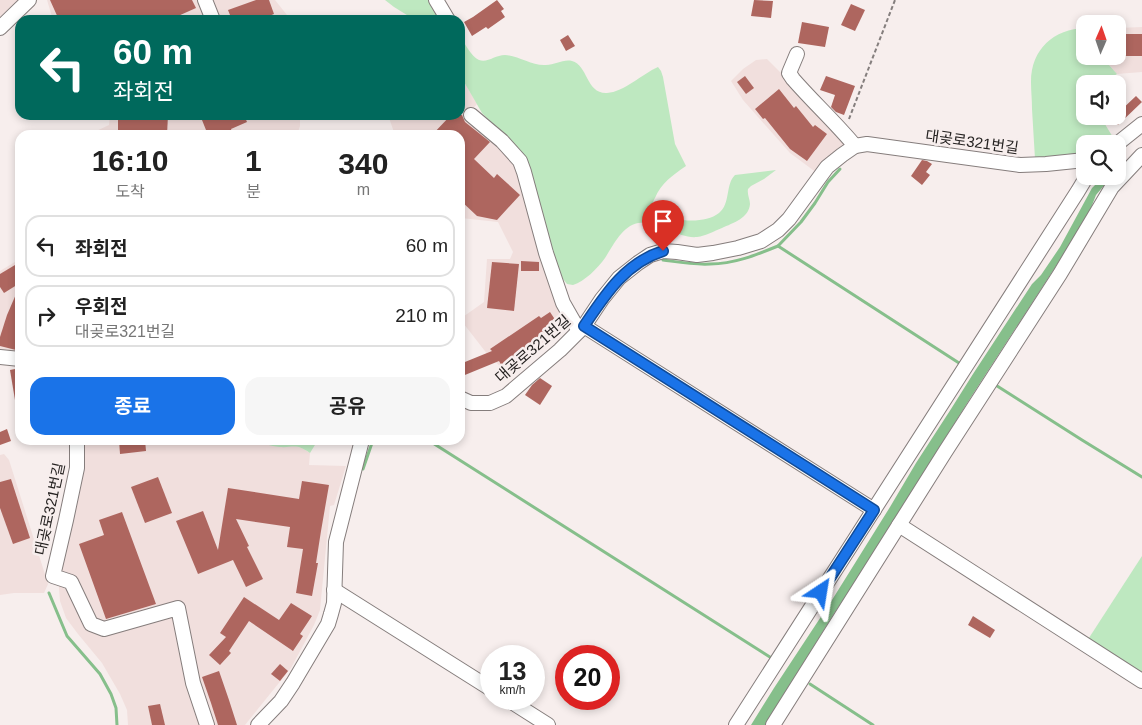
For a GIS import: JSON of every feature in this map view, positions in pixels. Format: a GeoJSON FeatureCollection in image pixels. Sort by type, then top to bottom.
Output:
{"type":"FeatureCollection","features":[{"type":"Feature","properties":{"kind":"lane"},"geometry":{"type":"LineString","coordinates":[[0,28],[29,0]]}},
{"type":"Feature","properties":{"kind":"lane"},"geometry":{"type":"LineString","coordinates":[[205,0],[212,15]]}},
{"type":"Feature","properties":{"kind":"lane"},"geometry":{"type":"LineString","coordinates":[[436,0],[445,15]]}},
{"type":"Feature","properties":{"kind":"lane"},"geometry":{"type":"LineString","coordinates":[[797,54],[790,73],[792,80],[844,132],[855,146]]}},
{"type":"Feature","properties":{"kind":"lane"},"geometry":{"type":"LineString","coordinates":[[471,115],[502,141],[520,161],[546,253],[563,303],[582,329],[874,510]]}},
{"type":"Feature","properties":{"kind":"lane"},"geometry":{"type":"LineString","coordinates":[[1126,137],[1142,124]]}},
{"type":"Feature","properties":{"kind":"lane","name":"대곶로321번길"},"geometry":{"type":"LineString","coordinates":[[465,400],[471,403],[490,403],[506,396],[582,329],[619,278],[650,255],[663,251],[697,255],[730,250],[760,241],[778,230],[789,219],[827,168],[855,146],[867,144],[1020,165],[1076,161]]}},
{"type":"Feature","properties":{"kind":"lane"},"geometry":{"type":"LineString","coordinates":[[773,725],[1060,274],[1112,188],[1142,155]]}},
{"type":"Feature","properties":{"kind":"lane"},"geometry":{"type":"LineString","coordinates":[[736,725],[1081,185]]}},
{"type":"Feature","properties":{"kind":"lane"},"geometry":{"type":"LineString","coordinates":[[0,357],[15,358]]}},
{"type":"Feature","properties":{"kind":"lane","name":"대곶로321번길"},"geometry":{"type":"LineString","coordinates":[[77,445],[77,468],[53,576],[71,582],[91,624],[104,629],[178,608],[194,683],[207,725]]}},
{"type":"Feature","properties":{"kind":"lane"},"geometry":{"type":"LineString","coordinates":[[258,725],[281,701],[294,683],[328,624],[334,590],[336,542],[361,445]]}},
{"type":"Feature","properties":{"kind":"lane"},"geometry":{"type":"LineString","coordinates":[[899,525],[1142,681]]}},
{"type":"Feature","properties":{"kind":"lane"},"geometry":{"type":"LineString","coordinates":[[334,590],[480,682]]}},
{"type":"Feature","properties":{"kind":"lane"},"geometry":{"type":"LineString","coordinates":[[524,710],[548,725]]}},
{"type":"Feature","properties":{"kind":"path"},"geometry":{"type":"LineString","coordinates":[[844,132],[895,0]]}},
{"type":"Feature","properties":{"kind":"shaded area"},"geometry":{"type":"Polygon","coordinates":[[[0,0],[24,0],[0,22],[0,0]]]}},
{"type":"Feature","properties":{"kind":"shaded area"},"geometry":{"type":"Polygon","coordinates":[[[47,0],[275,0],[287,15],[52,15],[47,0]]]}},
{"type":"Feature","properties":{"kind":"shaded area"},"geometry":{"type":"Polygon","coordinates":[[[385,0],[432,0],[443,15],[407,15],[385,0]]]}},
{"type":"Feature","properties":{"kind":"shaded area"},"geometry":{"type":"Polygon","coordinates":[[[1142,27],[1142,72],[1117,74],[1109,65],[1126,65],[1126,28],[1142,27]]]}},
{"type":"Feature","properties":{"kind":"shaded area"},"geometry":{"type":"Polygon","coordinates":[[[1076,29],[1076,65],[1109,65],[1117,74],[1076,75],[1076,125],[1105,125],[1112,135],[1076,135],[1076,155],[1035,159],[1031,82],[1035,60],[1046,43],[1063,32],[1076,29]]]}},
{"type":"Feature","properties":{"kind":"shaded area"},"geometry":{"type":"Polygon","coordinates":[[[465,44],[471,53],[482,61],[505,55],[541,65],[572,61],[581,68],[595,89],[607,93],[620,90],[658,67],[663,77],[675,144],[686,166],[664,184],[654,200],[653,206],[655,209],[667,216],[682,220],[698,220],[713,217],[723,209],[730,184],[735,175],[776,170],[748,189],[749,209],[744,216],[735,222],[707,235],[697,237],[682,235],[654,224],[638,223],[632,225],[623,232],[602,262],[590,274],[582,281],[573,285],[567,284],[552,256],[508,140],[482,113],[465,84],[465,44]]]}},
{"type":"Feature","properties":{"kind":"shaded area"},"geometry":{"type":"Polygon","coordinates":[[[767,59],[848,146],[817,173],[790,153],[743,100],[731,81],[756,60],[767,59]]]}},
{"type":"Feature","properties":{"kind":"shaded area"},"geometry":{"type":"Polygon","coordinates":[[[465,84],[477,104],[468,114],[517,162],[565,319],[564,326],[556,334],[503,369],[488,355],[465,325],[465,315],[484,302],[487,259],[510,259],[513,252],[498,222],[465,218],[465,130],[393,130],[390,120],[465,120],[465,84]]]}},
{"type":"Feature","properties":{"kind":"shaded area"},"geometry":{"type":"Polygon","coordinates":[[[110,120],[300,120],[299,130],[98,130],[109,125],[110,120]]]}},
{"type":"Feature","properties":{"kind":"shaded area"},"geometry":{"type":"Polygon","coordinates":[[[1095,185],[1104,185],[1096,195],[1089,213],[1069,246],[971,397],[765,725],[751,725],[832,600],[973,374],[1032,284],[1041,275],[1060,247],[1095,185]]]}},
{"type":"Feature","properties":{"kind":"shaded area"},"geometry":{"type":"Polygon","coordinates":[[[15,262],[15,354],[0,349],[0,271],[15,262]]]}},
{"type":"Feature","properties":{"kind":"shaded area"},"geometry":{"type":"Polygon","coordinates":[[[79,445],[295,446],[310,453],[309,465],[346,466],[334,505],[330,506],[320,610],[291,668],[245,725],[128,725],[127,710],[120,694],[102,663],[66,618],[60,601],[58,575],[79,445]]]}},
{"type":"Feature","properties":{"kind":"shaded area"},"geometry":{"type":"Polygon","coordinates":[[[270,445],[315,445],[310,453],[298,447],[270,445]]]}},
{"type":"Feature","properties":{"kind":"shaded area"},"geometry":{"type":"Polygon","coordinates":[[[4,454],[9,460],[48,584],[44,593],[0,595],[0,455],[4,454]]]}},
{"type":"Feature","properties":{"kind":"shaded area"},"geometry":{"type":"Polygon","coordinates":[[[1142,556],[1142,676],[1087,641],[1142,556]]]}},
{"type":"Feature","properties":{"kind":"building"},"geometry":{"type":"Polygon","coordinates":[[[50,0],[192,0],[196,8],[180,15],[57,15],[50,0]]]}},
{"type":"Feature","properties":{"kind":"building"},"geometry":{"type":"Polygon","coordinates":[[[256,0],[269,0],[274,14],[230,15],[228,10],[256,0]]]}},
{"type":"Feature","properties":{"kind":"building"},"geometry":{"type":"Polygon","coordinates":[[[497,0],[504,9],[501,11],[505,17],[488,29],[486,27],[472,36],[465,21],[497,0]]]}},
{"type":"Feature","properties":{"kind":"building"},"geometry":{"type":"Polygon","coordinates":[[[754,0],[773,1],[771,18],[751,16],[754,0]]]}},
{"type":"Feature","properties":{"kind":"building"},"geometry":{"type":"Polygon","coordinates":[[[851,4],[865,10],[855,31],[841,25],[851,4]]]}},
{"type":"Feature","properties":{"kind":"building"},"geometry":{"type":"Polygon","coordinates":[[[802,22],[829,27],[825,47],[798,43],[802,22]]]}},
{"type":"Feature","properties":{"kind":"building"},"geometry":{"type":"Polygon","coordinates":[[[1126,34],[1142,34],[1142,56],[1126,56],[1126,34]]]}},
{"type":"Feature","properties":{"kind":"building"},"geometry":{"type":"Polygon","coordinates":[[[568,35],[575,46],[566,51],[560,40],[568,35]]]}},
{"type":"Feature","properties":{"kind":"building"},"geometry":{"type":"Polygon","coordinates":[[[745,76],[754,88],[746,94],[737,82],[745,76]]]}},
{"type":"Feature","properties":{"kind":"building"},"geometry":{"type":"Polygon","coordinates":[[[826,76],[855,86],[844,115],[836,112],[831,107],[835,95],[820,90],[826,76]]]}},
{"type":"Feature","properties":{"kind":"building"},"geometry":{"type":"Polygon","coordinates":[[[779,89],[813,127],[815,125],[827,134],[807,161],[790,149],[765,118],[763,119],[755,109],[779,89]]]}},
{"type":"Feature","properties":{"kind":"building"},"geometry":{"type":"Polygon","coordinates":[[[1136,96],[1142,102],[1126,117],[1126,105],[1136,96]]]}},
{"type":"Feature","properties":{"kind":"building"},"geometry":{"type":"Polygon","coordinates":[[[118,120],[168,120],[167,130],[118,130],[118,120]]]}},
{"type":"Feature","properties":{"kind":"building"},"geometry":{"type":"Polygon","coordinates":[[[202,120],[246,120],[247,122],[231,130],[206,130],[202,120]]]}},
{"type":"Feature","properties":{"kind":"building"},"geometry":{"type":"Polygon","coordinates":[[[446,120],[464,120],[490,142],[474,159],[494,178],[497,174],[520,195],[497,220],[477,216],[465,205],[465,130],[437,130],[446,120]]]}},
{"type":"Feature","properties":{"kind":"building"},"geometry":{"type":"Polygon","coordinates":[[[922,160],[932,164],[926,172],[930,175],[922,185],[911,176],[922,160]]]}},
{"type":"Feature","properties":{"kind":"building"},"geometry":{"type":"Polygon","coordinates":[[[521,261],[539,262],[539,271],[521,271],[521,261]]]}},
{"type":"Feature","properties":{"kind":"building"},"geometry":{"type":"Polygon","coordinates":[[[492,262],[519,264],[514,311],[487,308],[492,262]]]}},
{"type":"Feature","properties":{"kind":"building"},"geometry":{"type":"Polygon","coordinates":[[[15,265],[15,286],[4,293],[0,287],[0,274],[15,265]]]}},
{"type":"Feature","properties":{"kind":"building"},"geometry":{"type":"Polygon","coordinates":[[[15,297],[15,350],[0,346],[0,337],[15,297]]]}},
{"type":"Feature","properties":{"kind":"building"},"geometry":{"type":"Polygon","coordinates":[[[550,312],[558,324],[549,330],[551,333],[502,366],[499,361],[465,375],[465,362],[492,351],[490,349],[539,316],[541,318],[550,312]]]}},
{"type":"Feature","properties":{"kind":"building"},"geometry":{"type":"Polygon","coordinates":[[[15,369],[15,400],[10,370],[15,369]]]}},
{"type":"Feature","properties":{"kind":"building"},"geometry":{"type":"Polygon","coordinates":[[[540,378],[552,386],[540,405],[525,395],[540,378]]]}},
{"type":"Feature","properties":{"kind":"building"},"geometry":{"type":"Polygon","coordinates":[[[7,429],[11,441],[0,445],[0,432],[7,429]]]}},
{"type":"Feature","properties":{"kind":"building"},"geometry":{"type":"Polygon","coordinates":[[[119,445],[145,445],[146,451],[120,454],[119,445]]]}},
{"type":"Feature","properties":{"kind":"building"},"geometry":{"type":"Polygon","coordinates":[[[158,477],[172,513],[145,523],[131,487],[158,477]]]}},
{"type":"Feature","properties":{"kind":"building"},"geometry":{"type":"Polygon","coordinates":[[[11,479],[30,538],[13,544],[0,508],[0,482],[11,479]]]}},
{"type":"Feature","properties":{"kind":"building"},"geometry":{"type":"Polygon","coordinates":[[[302,481],[329,485],[312,596],[296,593],[303,549],[287,547],[290,527],[236,519],[263,579],[246,587],[233,560],[198,574],[176,521],[203,511],[218,550],[228,488],[299,499],[302,481]]]}},
{"type":"Feature","properties":{"kind":"building"},"geometry":{"type":"Polygon","coordinates":[[[122,512],[156,604],[106,619],[79,544],[104,535],[99,520],[122,512]]]}},
{"type":"Feature","properties":{"kind":"building"},"geometry":{"type":"Polygon","coordinates":[[[244,597],[279,620],[291,603],[312,616],[300,634],[303,636],[293,651],[249,621],[229,651],[231,653],[220,665],[209,655],[226,637],[220,633],[244,597]]]}},
{"type":"Feature","properties":{"kind":"building"},"geometry":{"type":"Polygon","coordinates":[[[973,616],[995,630],[990,638],[968,625],[973,616]]]}},
{"type":"Feature","properties":{"kind":"building"},"geometry":{"type":"Polygon","coordinates":[[[280,664],[288,671],[280,681],[271,674],[280,664]]]}},
{"type":"Feature","properties":{"kind":"building"},"geometry":{"type":"Polygon","coordinates":[[[219,671],[237,725],[218,725],[202,677],[219,671]]]}},
{"type":"Feature","properties":{"kind":"building"},"geometry":{"type":"Polygon","coordinates":[[[160,704],[165,725],[152,725],[148,706],[160,704]]]}},
{"type":"Feature","properties":{"kind":"waterway"},"geometry":{"type":"LineString","coordinates":[[778,246],[801,222],[828,182],[840,169]]}},
{"type":"Feature","properties":{"kind":"waterway"},"geometry":{"type":"LineString","coordinates":[[663,260],[692,264],[719,264],[745,258],[778,246],[959,363]]}},
{"type":"Feature","properties":{"kind":"waterway"},"geometry":{"type":"LineString","coordinates":[[994,384],[1142,477]]}},
{"type":"Feature","properties":{"kind":"waterway"},"geometry":{"type":"LineString","coordinates":[[363,469],[371,445]]}},
{"type":"Feature","properties":{"kind":"waterway"},"geometry":{"type":"LineString","coordinates":[[436,445],[773,659]]}},
{"type":"Feature","properties":{"kind":"waterway"},"geometry":{"type":"LineString","coordinates":[[49,593],[67,636],[100,674],[111,694],[116,708],[117,725]]}},
{"type":"Feature","properties":{"kind":"waterway"},"geometry":{"type":"LineString","coordinates":[[810,684],[873,725]]}},
{"type":"Feature","properties":{"kind":"route"},"geometry":{"type":"LineString","coordinates":[[663,251],[650,255],[619,278],[584,326],[874,510],[821,592]]}}]}
